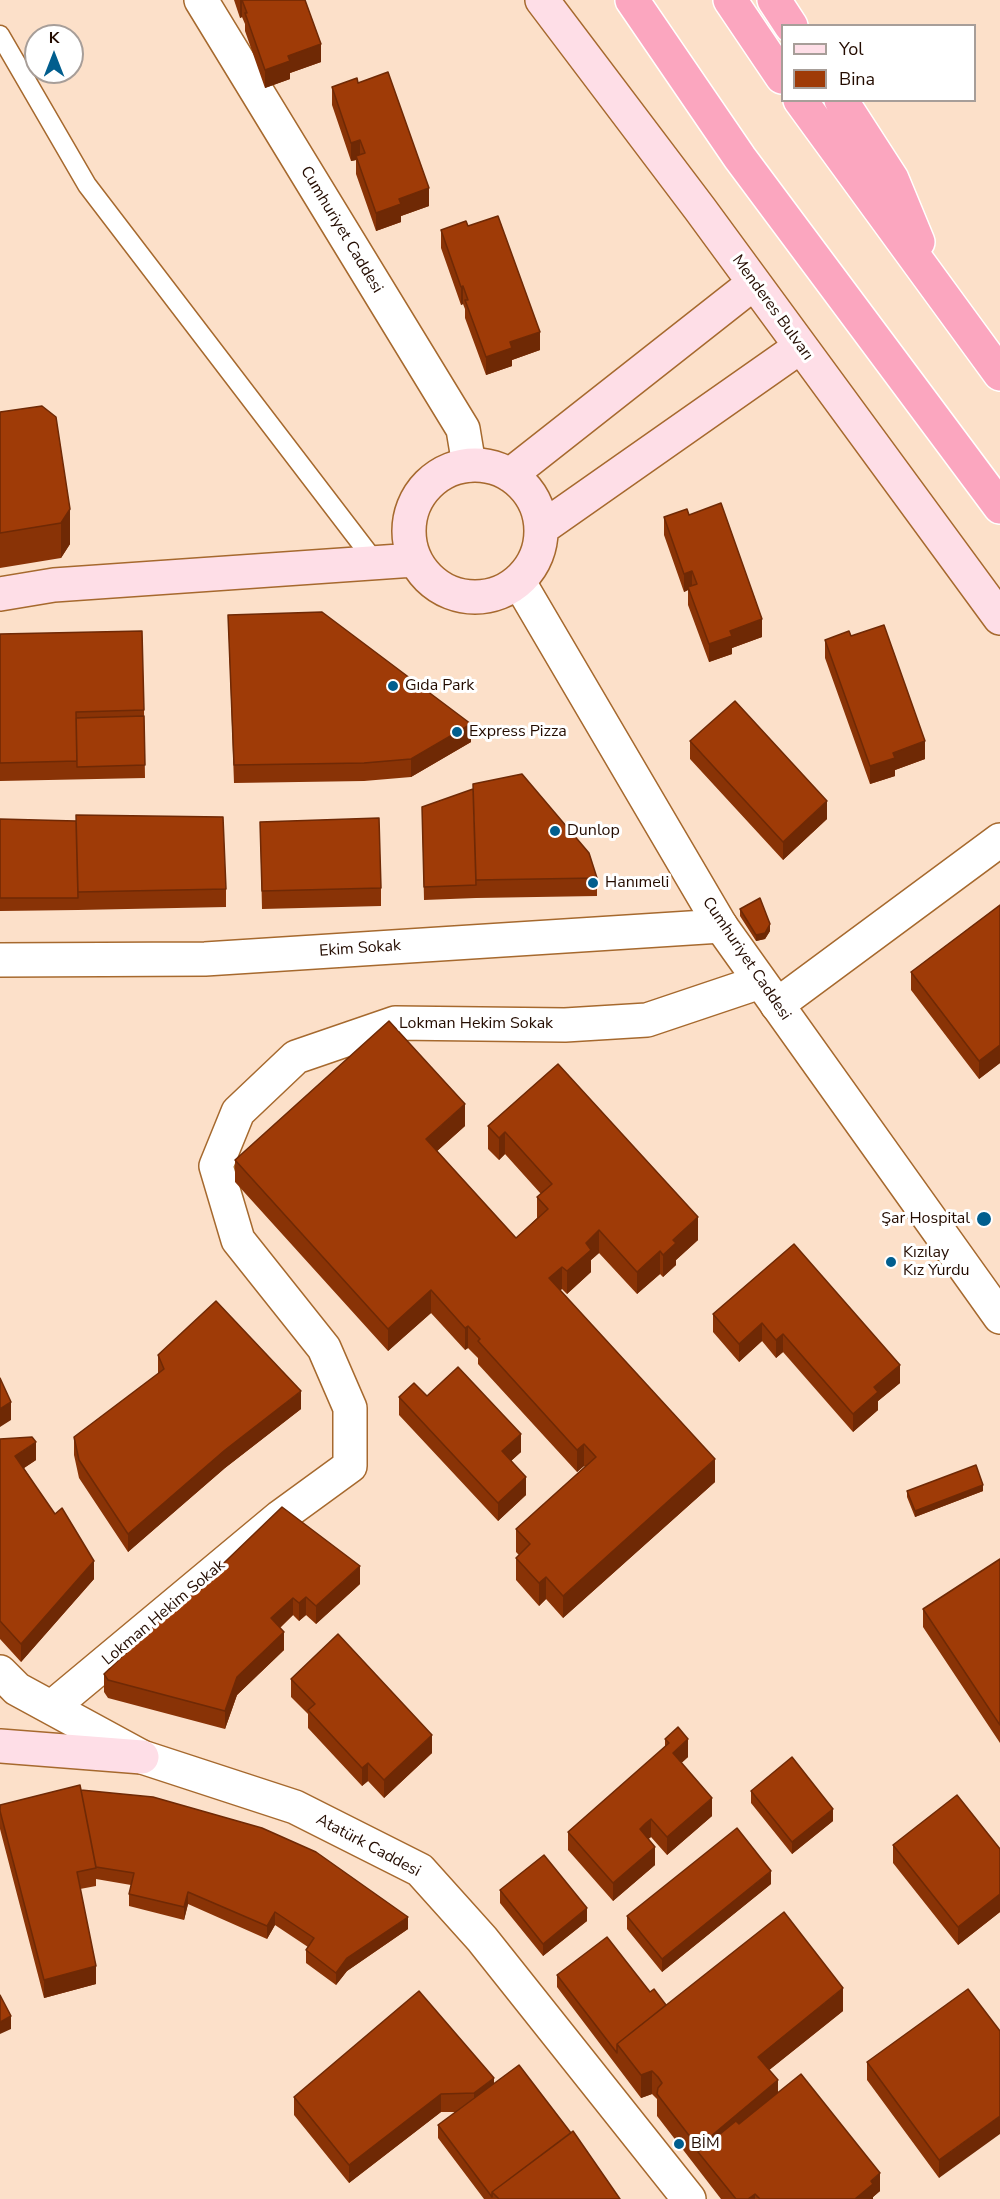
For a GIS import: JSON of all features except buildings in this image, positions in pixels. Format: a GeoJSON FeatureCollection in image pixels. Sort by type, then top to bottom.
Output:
{"type":"FeatureCollection","features":[{"type":"Feature","properties":{"kind":"highway"},"geometry":{"type":"LineString","coordinates":[[632,0],[740,158],[1000,507]]}},
{"type":"Feature","properties":{"kind":"highway"},"geometry":{"type":"LineString","coordinates":[[730,0],[781,74]]}},
{"type":"Feature","properties":{"kind":"highway"},"geometry":{"type":"LineString","coordinates":[[774,0],[790,24]]}},
{"type":"Feature","properties":{"kind":"highway"},"geometry":{"type":"LineString","coordinates":[[801,102],[1000,374]]}},
{"type":"Feature","properties":{"kind":"highway"},"geometry":{"type":"LineString","coordinates":[[842,102],[892,179],[938,291]]}},
{"type":"Feature","properties":{"kind":"main road","name":"Menderes Bulvarı"},"geometry":{"type":"LineString","coordinates":[[542,0],[754,283],[1000,618]]}},
{"type":"Feature","properties":{"kind":"main road"},"geometry":{"type":"LineString","coordinates":[[510,474],[754,283]]}},
{"type":"Feature","properties":{"kind":"main road"},"geometry":{"type":"LineString","coordinates":[[542,528],[801,347]]}},
{"type":"Feature","properties":{"kind":"main road"},"geometry":{"type":"LineString","coordinates":[[469,465],[490,467],[510,474],[526,488],[537,507],[542,528],[540,548],[532,567],[519,582],[502,592],[482,598],[461,597],[442,590],[426,577],[414,560],[408,540],[409,519],[416,498],[430,482],[448,470],[469,465]]}},
{"type":"Feature","properties":{"kind":"main road"},"geometry":{"type":"LineString","coordinates":[[0,594],[54,585],[414,560]]}},
{"type":"Feature","properties":{"kind":"main road"},"geometry":{"type":"LineString","coordinates":[[0,1746],[142,1757]]}},
{"type":"Feature","properties":{"kind":"street","name":"Cumhuriyet Caddesi"},"geometry":{"type":"LineString","coordinates":[[201,0],[463,429],[469,465]]}},
{"type":"Feature","properties":{"kind":"street","name":"Cumhuriyet Caddesi"},"geometry":{"type":"LineString","coordinates":[[519,582],[721,926],[1000,1317]]}},
{"type":"Feature","properties":{"kind":"street"},"geometry":{"type":"LineString","coordinates":[[768,994],[1000,840]]}},
{"type":"Feature","properties":{"kind":"street","name":"Ekim Sokak"},"geometry":{"type":"LineString","coordinates":[[0,960],[205,959],[721,926]]}},
{"type":"Feature","properties":{"kind":"street","name":"Lokman Hekim Sokak"},"geometry":{"type":"LineString","coordinates":[[52,1707],[280,1516],[350,1466],[350,1408],[324,1348],[238,1240],[216,1166],[238,1112],[296,1057],[395,1023],[565,1025],[647,1020],[768,994]]}},
{"type":"Feature","properties":{"kind":"street","name":"Atatürk Caddesi"},"geometry":{"type":"LineString","coordinates":[[0,1672],[17,1689],[142,1757],[295,1807],[420,1870],[482,1939],[689,2199]]}},
{"type":"Feature","properties":{"kind":"lane"},"geometry":{"type":"LineString","coordinates":[[0,35],[87,185],[376,563]]}},
{"type":"Feature","properties":{"kind":"place","name":"Gıda Park"},"geometry":{"type":"Point","coordinates":[393,686]}},
{"type":"Feature","properties":{"kind":"place","name":"Express Pizza"},"geometry":{"type":"Point","coordinates":[457,732]}},
{"type":"Feature","properties":{"kind":"place","name":"Dunlop"},"geometry":{"type":"Point","coordinates":[555,831]}},
{"type":"Feature","properties":{"kind":"place","name":"Hanımeli"},"geometry":{"type":"Point","coordinates":[593,883]}},
{"type":"Feature","properties":{"kind":"place","name":"Şar Hospital"},"geometry":{"type":"Point","coordinates":[984,1219]}},
{"type":"Feature","properties":{"kind":"place","name":"Kızılay Kız Yurdu"},"geometry":{"type":"Point","coordinates":[891,1262]}},
{"type":"Feature","properties":{"kind":"place","name":"BİM"},"geometry":{"type":"Point","coordinates":[679,2144]}}]}
